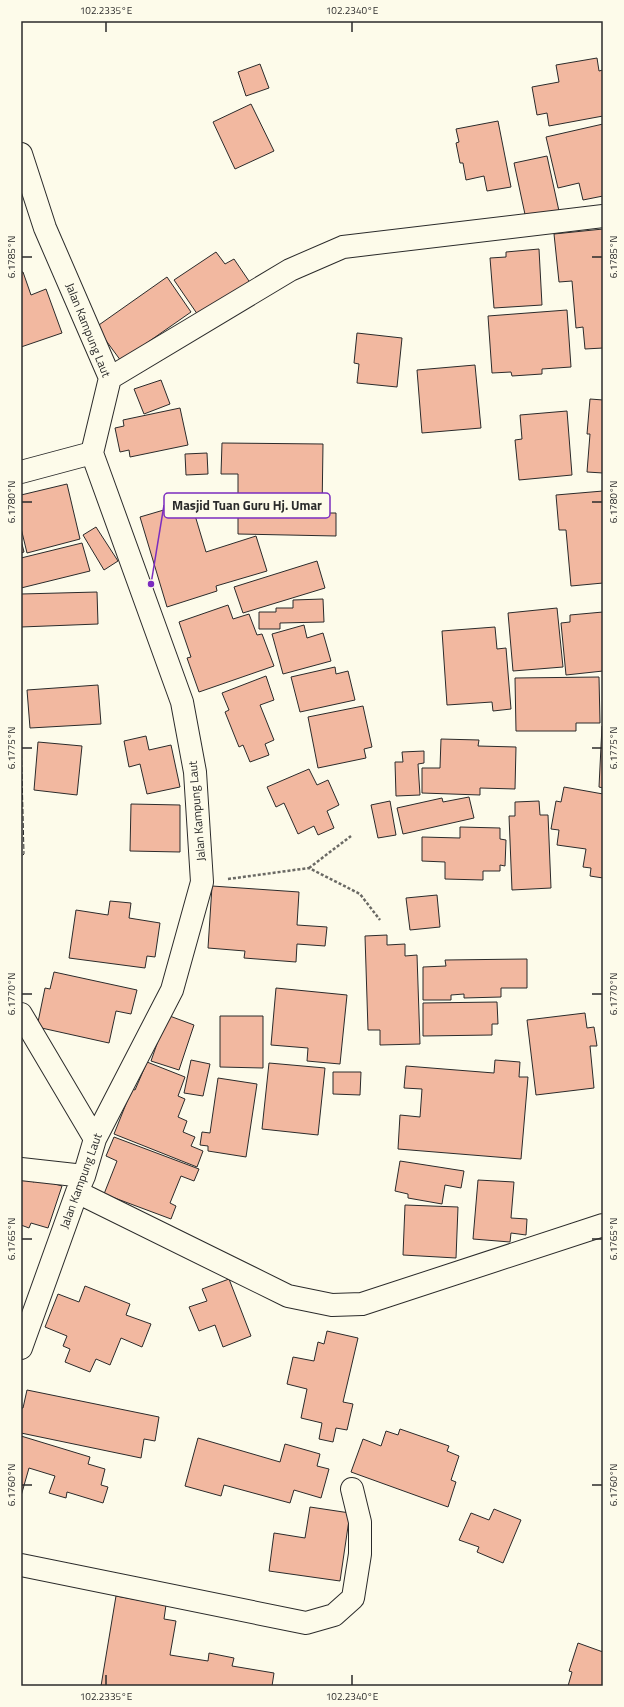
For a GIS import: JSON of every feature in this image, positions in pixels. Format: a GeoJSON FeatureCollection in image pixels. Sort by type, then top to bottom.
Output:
{"type":"FeatureCollection","features":[{"type":"Feature","properties":{"kind":"street","name":"Jalan Kampung Laut"},"geometry":{"type":"LineString","coordinates":[[21,154],[45,228],[110,378],[92,453],[182,702],[195,772],[202,882],[172,990],[95,1139],[21,1348]]}},
{"type":"Feature","properties":{"kind":"street"},"geometry":{"type":"LineString","coordinates":[[110,378],[290,270],[343,248],[603,216]]}},
{"type":"Feature","properties":{"kind":"street"},"geometry":{"type":"LineString","coordinates":[[21,472],[92,453]]}},
{"type":"Feature","properties":{"kind":"street"},"geometry":{"type":"LineString","coordinates":[[21,1014],[95,1139]]}},
{"type":"Feature","properties":{"kind":"street"},"geometry":{"type":"LineString","coordinates":[[21,1169],[80,1184],[288,1296],[332,1305],[362,1304],[603,1225]]}},
{"type":"Feature","properties":{"kind":"street"},"geometry":{"type":"LineString","coordinates":[[21,1565],[306,1623],[334,1615],[353,1598],[360,1554],[360,1522],[352,1489]]}},
{"type":"Feature","properties":{"kind":"path"},"geometry":{"type":"LineString","coordinates":[[202,882],[309,868],[351,836]]}},
{"type":"Feature","properties":{"kind":"path"},"geometry":{"type":"LineString","coordinates":[[309,868],[360,894],[380,920]]}},
{"type":"Feature","properties":{"kind":"building"},"geometry":{"type":"Polygon","coordinates":[[[597,58],[599,71],[603,70],[603,116],[549,126],[547,113],[537,115],[532,87],[559,82],[556,65],[597,58]]]}},
{"type":"Feature","properties":{"kind":"building"},"geometry":{"type":"Polygon","coordinates":[[[260,64],[269,88],[246,96],[238,72],[260,64]]]}},
{"type":"Feature","properties":{"kind":"building"},"geometry":{"type":"Polygon","coordinates":[[[251,104],[274,151],[235,169],[213,122],[251,104]]]}},
{"type":"Feature","properties":{"kind":"building"},"geometry":{"type":"Polygon","coordinates":[[[498,121],[511,187],[487,191],[484,176],[466,180],[463,163],[460,163],[456,143],[459,142],[456,129],[498,121]]]}},
{"type":"Feature","properties":{"kind":"building"},"geometry":{"type":"Polygon","coordinates":[[[603,124],[603,196],[583,200],[579,183],[558,188],[546,137],[603,124]]]}},
{"type":"Feature","properties":{"kind":"building"},"geometry":{"type":"Polygon","coordinates":[[[547,156],[559,211],[526,219],[514,163],[547,156]]]}},
{"type":"Feature","properties":{"kind":"building"},"geometry":{"type":"Polygon","coordinates":[[[603,229],[603,348],[585,349],[583,327],[576,328],[572,281],[559,282],[554,234],[603,229]]]}},
{"type":"Feature","properties":{"kind":"building"},"geometry":{"type":"Polygon","coordinates":[[[539,249],[542,305],[494,308],[490,258],[506,257],[506,252],[539,249]]]}},
{"type":"Feature","properties":{"kind":"building"},"geometry":{"type":"Polygon","coordinates":[[[216,252],[225,264],[234,259],[251,284],[200,318],[174,280],[216,252]]]}},
{"type":"Feature","properties":{"kind":"building"},"geometry":{"type":"Polygon","coordinates":[[[21,272],[23,272],[31,295],[46,289],[62,333],[21,347],[21,272]]]}},
{"type":"Feature","properties":{"kind":"building"},"geometry":{"type":"Polygon","coordinates":[[[167,277],[191,312],[121,361],[96,327],[167,277]]]}},
{"type":"Feature","properties":{"kind":"building"},"geometry":{"type":"Polygon","coordinates":[[[567,310],[571,367],[542,369],[542,374],[512,376],[511,372],[492,373],[488,316],[567,310]]]}},
{"type":"Feature","properties":{"kind":"building"},"geometry":{"type":"Polygon","coordinates":[[[357,333],[402,338],[397,387],[357,383],[359,364],[354,363],[357,333]]]}},
{"type":"Feature","properties":{"kind":"building"},"geometry":{"type":"Polygon","coordinates":[[[475,365],[481,428],[422,433],[417,370],[475,365]]]}},
{"type":"Feature","properties":{"kind":"building"},"geometry":{"type":"Polygon","coordinates":[[[161,380],[170,404],[144,414],[134,389],[161,380]]]}},
{"type":"Feature","properties":{"kind":"building"},"geometry":{"type":"Polygon","coordinates":[[[590,399],[603,400],[603,473],[587,472],[590,434],[587,434],[590,399]]]}},
{"type":"Feature","properties":{"kind":"building"},"geometry":{"type":"Polygon","coordinates":[[[180,408],[188,445],[130,457],[129,450],[120,452],[115,428],[124,426],[123,420],[180,408]]]}},
{"type":"Feature","properties":{"kind":"building"},"geometry":{"type":"Polygon","coordinates":[[[567,411],[572,475],[519,480],[515,440],[522,439],[520,415],[567,411]]]}},
{"type":"Feature","properties":{"kind":"building"},"geometry":{"type":"Polygon","coordinates":[[[222,443],[323,444],[322,513],[336,513],[336,536],[238,534],[238,474],[221,474],[222,443]]]}},
{"type":"Feature","properties":{"kind":"building"},"geometry":{"type":"Polygon","coordinates":[[[207,453],[208,474],[186,475],[185,454],[207,453]]]}},
{"type":"Feature","properties":{"kind":"building"},"geometry":{"type":"Polygon","coordinates":[[[67,484],[80,539],[27,553],[21,528],[21,495],[67,484]]]}},
{"type":"Feature","properties":{"kind":"building"},"geometry":{"type":"Polygon","coordinates":[[[603,491],[603,583],[571,586],[566,530],[559,530],[556,495],[603,491]]]}},
{"type":"Feature","properties":{"kind":"building"},"geometry":{"type":"Polygon","coordinates":[[[191,502],[206,552],[256,536],[267,571],[216,586],[217,591],[167,607],[140,517],[191,502]]]}},
{"type":"Feature","properties":{"kind":"building"},"geometry":{"type":"Polygon","coordinates":[[[96,527],[118,561],[104,570],[83,535],[96,527]]]}},
{"type":"Feature","properties":{"kind":"building"},"geometry":{"type":"Polygon","coordinates":[[[21,540],[24,552],[21,553],[21,540]]]}},
{"type":"Feature","properties":{"kind":"building"},"geometry":{"type":"Polygon","coordinates":[[[82,543],[90,571],[21,588],[21,558],[82,543]]]}},
{"type":"Feature","properties":{"kind":"building"},"geometry":{"type":"Polygon","coordinates":[[[317,561],[325,588],[243,613],[234,587],[317,561]]]}},
{"type":"Feature","properties":{"kind":"building"},"geometry":{"type":"Polygon","coordinates":[[[97,592],[98,624],[21,627],[21,594],[97,592]]]}},
{"type":"Feature","properties":{"kind":"building"},"geometry":{"type":"Polygon","coordinates":[[[323,599],[324,622],[280,623],[280,629],[259,629],[259,612],[276,612],[276,608],[293,608],[293,600],[323,599]]]}},
{"type":"Feature","properties":{"kind":"building"},"geometry":{"type":"Polygon","coordinates":[[[228,605],[233,619],[249,614],[257,635],[262,634],[274,666],[199,692],[187,658],[191,657],[179,622],[228,605]]]}},
{"type":"Feature","properties":{"kind":"building"},"geometry":{"type":"Polygon","coordinates":[[[557,608],[563,667],[513,671],[508,613],[557,608]]]}},
{"type":"Feature","properties":{"kind":"building"},"geometry":{"type":"Polygon","coordinates":[[[603,612],[603,671],[566,675],[561,623],[570,622],[570,615],[603,612]]]}},
{"type":"Feature","properties":{"kind":"building"},"geometry":{"type":"Polygon","coordinates":[[[304,625],[307,638],[323,633],[331,661],[283,674],[272,634],[304,625]]]}},
{"type":"Feature","properties":{"kind":"building"},"geometry":{"type":"Polygon","coordinates":[[[495,627],[497,649],[506,648],[511,709],[493,711],[492,702],[447,705],[442,631],[495,627]]]}},
{"type":"Feature","properties":{"kind":"building"},"geometry":{"type":"Polygon","coordinates":[[[335,667],[336,674],[348,671],[355,700],[300,712],[291,677],[335,667]]]}},
{"type":"Feature","properties":{"kind":"building"},"geometry":{"type":"Polygon","coordinates":[[[266,676],[274,700],[260,705],[274,740],[265,744],[269,755],[250,762],[243,745],[239,747],[225,712],[229,710],[222,693],[266,676]]]}},
{"type":"Feature","properties":{"kind":"building"},"geometry":{"type":"Polygon","coordinates":[[[599,677],[600,723],[576,723],[576,731],[516,731],[515,678],[599,677]]]}},
{"type":"Feature","properties":{"kind":"building"},"geometry":{"type":"Polygon","coordinates":[[[98,685],[101,724],[30,728],[27,690],[98,685]]]}},
{"type":"Feature","properties":{"kind":"building"},"geometry":{"type":"Polygon","coordinates":[[[363,706],[372,747],[364,749],[366,758],[318,768],[308,717],[363,706]]]}},
{"type":"Feature","properties":{"kind":"building"},"geometry":{"type":"Polygon","coordinates":[[[603,726],[603,788],[599,787],[603,726]]]}},
{"type":"Feature","properties":{"kind":"building"},"geometry":{"type":"Polygon","coordinates":[[[146,736],[149,750],[171,745],[180,787],[147,794],[140,764],[129,767],[124,741],[146,736]]]}},
{"type":"Feature","properties":{"kind":"building"},"geometry":{"type":"Polygon","coordinates":[[[441,739],[479,740],[478,746],[516,747],[515,789],[480,788],[480,795],[422,793],[422,768],[440,768],[441,739]]]}},
{"type":"Feature","properties":{"kind":"building"},"geometry":{"type":"Polygon","coordinates":[[[38,742],[82,746],[77,795],[34,790],[38,742]]]}},
{"type":"Feature","properties":{"kind":"building"},"geometry":{"type":"Polygon","coordinates":[[[424,751],[424,763],[418,764],[420,795],[396,796],[395,762],[403,762],[402,752],[424,751]]]}},
{"type":"Feature","properties":{"kind":"building"},"geometry":{"type":"Polygon","coordinates":[[[309,769],[317,785],[328,780],[339,805],[327,811],[334,828],[318,835],[314,826],[298,834],[284,803],[276,807],[267,787],[309,769]]]}},
{"type":"Feature","properties":{"kind":"building"},"geometry":{"type":"Polygon","coordinates":[[[564,787],[603,794],[603,878],[590,876],[591,868],[583,867],[586,849],[557,845],[559,830],[551,829],[556,801],[561,802],[564,787]]]}},
{"type":"Feature","properties":{"kind":"building"},"geometry":{"type":"Polygon","coordinates":[[[469,797],[474,818],[403,834],[397,808],[442,798],[443,802],[469,797]]]}},
{"type":"Feature","properties":{"kind":"building"},"geometry":{"type":"Polygon","coordinates":[[[390,801],[396,835],[378,838],[371,805],[390,801]]]}},
{"type":"Feature","properties":{"kind":"building"},"geometry":{"type":"Polygon","coordinates":[[[539,801],[540,815],[548,815],[551,888],[512,890],[509,816],[515,816],[515,802],[539,801]]]}},
{"type":"Feature","properties":{"kind":"building"},"geometry":{"type":"Polygon","coordinates":[[[131,804],[180,805],[180,852],[130,851],[131,804]]]}},
{"type":"Feature","properties":{"kind":"building"},"geometry":{"type":"Polygon","coordinates":[[[460,827],[500,828],[500,839],[506,840],[505,866],[500,865],[500,871],[483,871],[483,880],[445,879],[445,862],[422,861],[422,837],[460,838],[460,827]]]}},
{"type":"Feature","properties":{"kind":"building"},"geometry":{"type":"Polygon","coordinates":[[[212,886],[299,892],[297,925],[327,927],[325,946],[297,944],[296,962],[244,958],[245,951],[208,948],[212,886]]]}},
{"type":"Feature","properties":{"kind":"building"},"geometry":{"type":"Polygon","coordinates":[[[437,895],[440,927],[410,930],[406,898],[437,895]]]}},
{"type":"Feature","properties":{"kind":"building"},"geometry":{"type":"Polygon","coordinates":[[[110,901],[131,903],[129,918],[160,923],[155,957],[147,956],[145,968],[69,958],[76,910],[108,915],[110,901]]]}},
{"type":"Feature","properties":{"kind":"building"},"geometry":{"type":"Polygon","coordinates":[[[387,935],[387,945],[405,944],[405,956],[417,955],[420,1044],[380,1045],[380,1030],[368,1030],[365,936],[387,935]]]}},
{"type":"Feature","properties":{"kind":"building"},"geometry":{"type":"Polygon","coordinates":[[[527,959],[527,988],[501,988],[501,997],[464,998],[464,994],[451,995],[451,1000],[423,1000],[423,967],[446,966],[445,960],[527,959]]]}},
{"type":"Feature","properties":{"kind":"building"},"geometry":{"type":"Polygon","coordinates":[[[54,972],[137,990],[131,1014],[116,1011],[109,1043],[37,1027],[45,988],[50,989],[54,972]]]}},
{"type":"Feature","properties":{"kind":"building"},"geometry":{"type":"Polygon","coordinates":[[[276,988],[347,995],[340,1064],[307,1061],[308,1048],[271,1045],[276,988]]]}},
{"type":"Feature","properties":{"kind":"building"},"geometry":{"type":"Polygon","coordinates":[[[497,1002],[498,1024],[492,1024],[492,1035],[423,1036],[423,1003],[497,1002]]]}},
{"type":"Feature","properties":{"kind":"building"},"geometry":{"type":"Polygon","coordinates":[[[585,1013],[587,1028],[594,1027],[597,1046],[590,1046],[594,1088],[536,1095],[527,1020],[585,1013]]]}},
{"type":"Feature","properties":{"kind":"building"},"geometry":{"type":"Polygon","coordinates":[[[167,1015],[194,1025],[179,1070],[151,1061],[167,1015]]]}},
{"type":"Feature","properties":{"kind":"building"},"geometry":{"type":"Polygon","coordinates":[[[220,1016],[263,1016],[263,1068],[220,1067],[220,1016]]]}},
{"type":"Feature","properties":{"kind":"building"},"geometry":{"type":"Polygon","coordinates":[[[191,1060],[210,1064],[203,1096],[184,1093],[191,1060]]]}},
{"type":"Feature","properties":{"kind":"building"},"geometry":{"type":"Polygon","coordinates":[[[495,1060],[520,1062],[519,1077],[528,1077],[521,1159],[398,1149],[400,1115],[420,1117],[422,1089],[404,1088],[406,1066],[494,1073],[495,1060]]]}},
{"type":"Feature","properties":{"kind":"building"},"geometry":{"type":"Polygon","coordinates":[[[147,1062],[185,1077],[178,1096],[185,1099],[178,1117],[187,1121],[183,1132],[195,1137],[191,1146],[203,1151],[197,1167],[114,1134],[132,1089],[135,1090],[147,1062]]]}},
{"type":"Feature","properties":{"kind":"building"},"geometry":{"type":"Polygon","coordinates":[[[269,1063],[325,1068],[318,1135],[262,1129],[269,1063]]]}},
{"type":"Feature","properties":{"kind":"building"},"geometry":{"type":"Polygon","coordinates":[[[333,1072],[361,1072],[360,1095],[333,1094],[333,1072]]]}},
{"type":"Feature","properties":{"kind":"building"},"geometry":{"type":"Polygon","coordinates":[[[218,1078],[257,1084],[246,1157],[208,1151],[208,1146],[200,1145],[202,1132],[210,1133],[218,1078]]]}},
{"type":"Feature","properties":{"kind":"building"},"geometry":{"type":"Polygon","coordinates":[[[114,1137],[199,1169],[194,1181],[181,1176],[170,1203],[176,1206],[171,1219],[104,1194],[117,1161],[106,1156],[114,1137]]]}},
{"type":"Feature","properties":{"kind":"building"},"geometry":{"type":"Polygon","coordinates":[[[400,1161],[464,1171],[461,1188],[445,1185],[442,1204],[408,1198],[408,1194],[395,1191],[400,1161]]]}},
{"type":"Feature","properties":{"kind":"building"},"geometry":{"type":"Polygon","coordinates":[[[21,1178],[34,1182],[35,1178],[62,1186],[48,1228],[31,1223],[29,1228],[21,1225],[21,1178]]]}},
{"type":"Feature","properties":{"kind":"building"},"geometry":{"type":"Polygon","coordinates":[[[478,1180],[514,1182],[511,1218],[527,1219],[526,1235],[511,1233],[510,1242],[473,1239],[478,1180]]]}},
{"type":"Feature","properties":{"kind":"building"},"geometry":{"type":"Polygon","coordinates":[[[405,1205],[458,1207],[456,1258],[403,1255],[405,1205]]]}},
{"type":"Feature","properties":{"kind":"building"},"geometry":{"type":"Polygon","coordinates":[[[229,1279],[251,1336],[223,1347],[215,1325],[199,1331],[189,1307],[207,1301],[202,1289],[229,1279]]]}},
{"type":"Feature","properties":{"kind":"building"},"geometry":{"type":"Polygon","coordinates":[[[85,1286],[130,1304],[126,1315],[151,1324],[142,1347],[121,1338],[110,1365],[96,1359],[90,1372],[65,1362],[70,1349],[63,1346],[67,1336],[45,1327],[58,1294],[79,1302],[85,1286]]]}},
{"type":"Feature","properties":{"kind":"building"},"geometry":{"type":"Polygon","coordinates":[[[327,1331],[358,1338],[343,1402],[353,1404],[347,1430],[336,1428],[333,1442],[319,1439],[322,1423],[301,1418],[307,1389],[287,1384],[293,1357],[314,1361],[318,1342],[324,1344],[327,1331]]]}},
{"type":"Feature","properties":{"kind":"building"},"geometry":{"type":"Polygon","coordinates":[[[27,1390],[159,1417],[155,1441],[144,1439],[141,1458],[21,1433],[21,1408],[23,1408],[27,1390]]]}},
{"type":"Feature","properties":{"kind":"building"},"geometry":{"type":"Polygon","coordinates":[[[400,1429],[449,1446],[447,1451],[459,1456],[451,1480],[456,1482],[448,1507],[351,1472],[363,1439],[381,1446],[386,1431],[398,1435],[400,1429]]]}},
{"type":"Feature","properties":{"kind":"building"},"geometry":{"type":"Polygon","coordinates":[[[21,1436],[90,1457],[88,1464],[105,1469],[101,1485],[108,1487],[103,1503],[67,1492],[66,1498],[49,1493],[55,1476],[29,1468],[21,1496],[21,1436]]]}},
{"type":"Feature","properties":{"kind":"building"},"geometry":{"type":"Polygon","coordinates":[[[198,1438],[280,1462],[285,1444],[320,1454],[317,1466],[329,1469],[321,1498],[294,1490],[290,1503],[224,1485],[221,1496],[185,1486],[198,1438]]]}},
{"type":"Feature","properties":{"kind":"building"},"geometry":{"type":"Polygon","coordinates":[[[310,1507],[350,1513],[340,1581],[269,1571],[274,1533],[305,1538],[310,1507]]]}},
{"type":"Feature","properties":{"kind":"building"},"geometry":{"type":"Polygon","coordinates":[[[494,1509],[521,1520],[503,1563],[477,1552],[479,1547],[459,1540],[471,1513],[489,1520],[494,1509]]]}},
{"type":"Feature","properties":{"kind":"building"},"geometry":{"type":"Polygon","coordinates":[[[116,1596],[166,1605],[164,1619],[176,1621],[170,1655],[208,1661],[209,1653],[234,1658],[232,1666],[274,1673],[272,1686],[101,1686],[116,1596]]]}},
{"type":"Feature","properties":{"kind":"building"},"geometry":{"type":"Polygon","coordinates":[[[578,1643],[603,1652],[603,1686],[568,1686],[572,1672],[569,1671],[578,1643]]]}},
{"type":"Feature","properties":{"kind":"fence"},"geometry":{"type":"LineString","coordinates":[[21,732],[24,854],[21,857]]}},
{"type":"Feature","properties":{"kind":"place","name":"Masjid Tuan Guru Hj. Umar"},"geometry":{"type":"Point","coordinates":[151,584]}}]}
